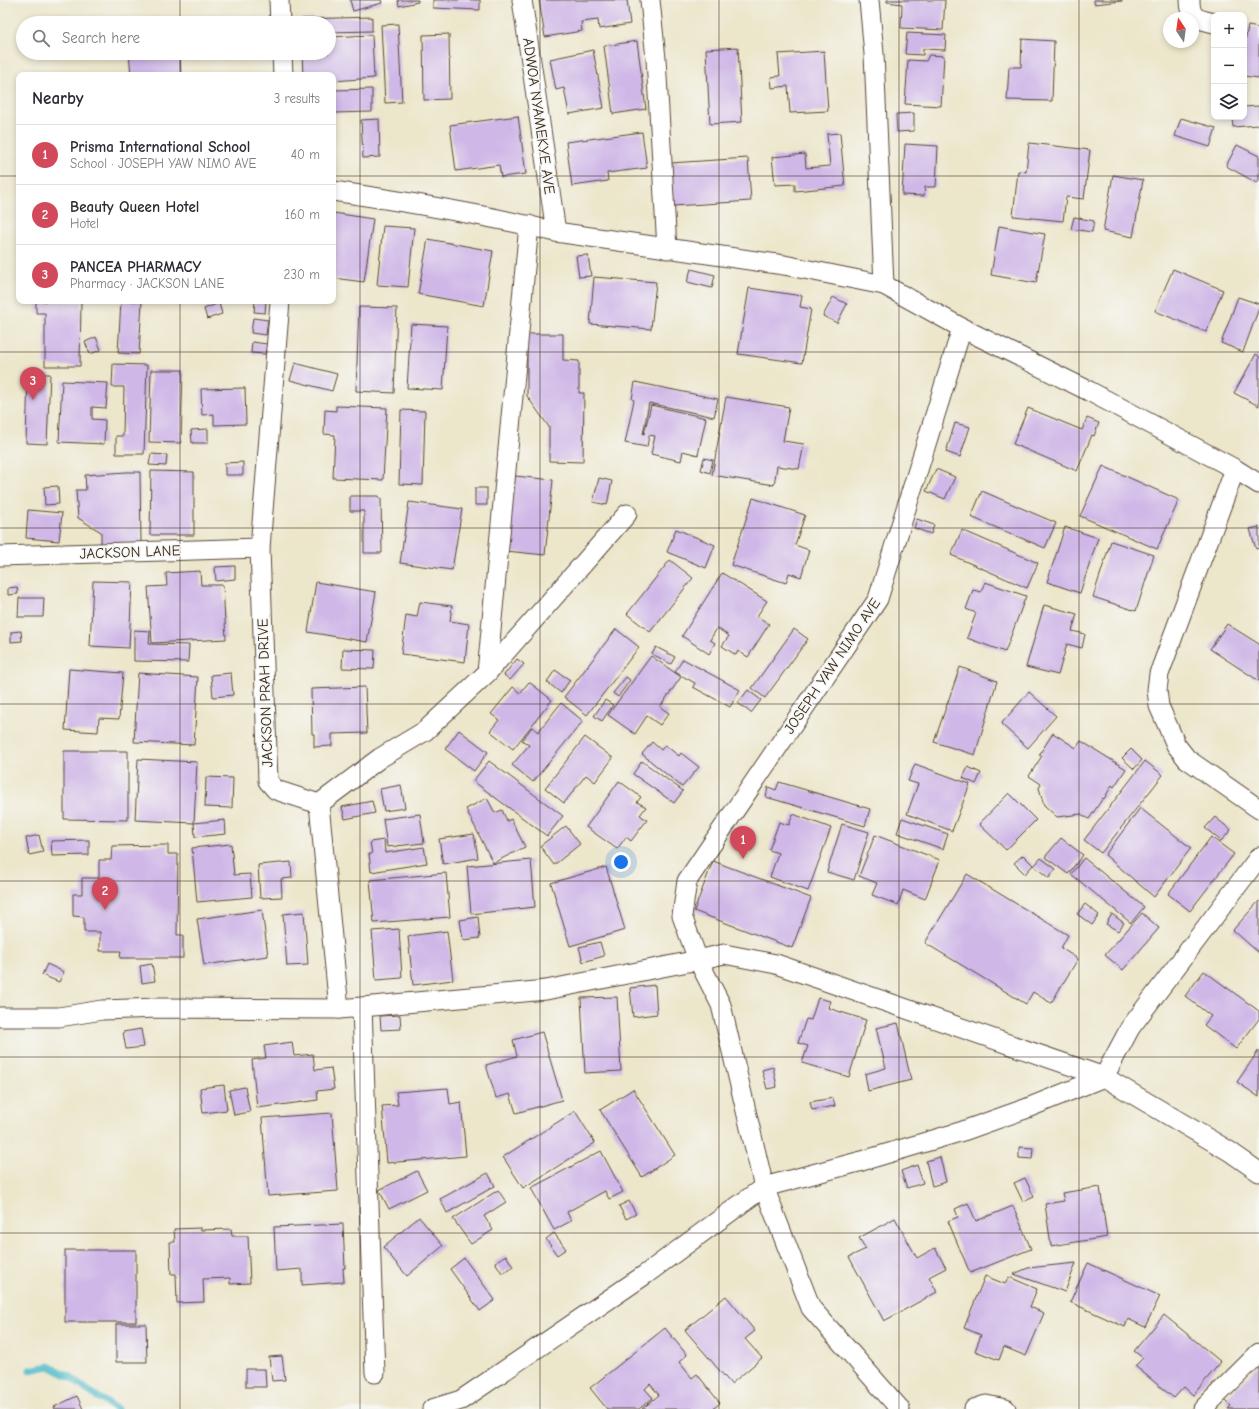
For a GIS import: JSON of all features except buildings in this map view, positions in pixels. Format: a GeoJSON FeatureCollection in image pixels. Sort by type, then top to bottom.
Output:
{"type":"FeatureCollection","features":[{"type":"Feature","properties":{"kind":"street"},"geometry":{"type":"LineString","coordinates":[[279,0],[280,16]]}},
{"type":"Feature","properties":{"kind":"street","name":"ADWOA NYAMEKYE AVE"},"geometry":{"type":"LineString","coordinates":[[522,0],[556,232]]}},
{"type":"Feature","properties":{"kind":"street"},"geometry":{"type":"LineString","coordinates":[[650,0],[656,58],[667,249]]}},
{"type":"Feature","properties":{"kind":"street"},"geometry":{"type":"LineString","coordinates":[[869,0],[874,54],[884,285]]}},
{"type":"Feature","properties":{"kind":"street"},"geometry":{"type":"LineString","coordinates":[[1190,0],[1191,13],[1197,19],[1211,22]]}},
{"type":"Feature","properties":{"kind":"street"},"geometry":{"type":"LineString","coordinates":[[282,60],[283,72]]}},
{"type":"Feature","properties":{"kind":"street"},"geometry":{"type":"LineString","coordinates":[[336,191],[412,202],[529,225],[556,232],[784,265],[884,285],[962,328],[1089,391],[1236,470],[1259,484]]}},
{"type":"Feature","properties":{"kind":"street"},"geometry":{"type":"LineString","coordinates":[[487,673],[529,225]]}},
{"type":"Feature","properties":{"kind":"street","name":"JACKSON PRAH DRIVE"},"geometry":{"type":"LineString","coordinates":[[280,304],[260,548],[268,781],[276,790],[320,804]]}},
{"type":"Feature","properties":{"kind":"street","name":"JOSEPH YAW NIMO AVE"},"geometry":{"type":"LineString","coordinates":[[900,1409],[811,1308],[764,1187],[721,1005],[698,960],[682,916],[687,881],[878,599],[962,328]]}},
{"type":"Feature","properties":{"kind":"street"},"geometry":{"type":"LineString","coordinates":[[1236,470],[1159,674],[1157,690],[1159,706],[1176,745],[1187,759],[1259,810]]}},
{"type":"Feature","properties":{"kind":"street"},"geometry":{"type":"LineString","coordinates":[[339,1009],[320,804],[380,758],[425,731],[487,673],[627,514]]}},
{"type":"Feature","properties":{"kind":"street","name":"JACKSON LANE"},"geometry":{"type":"LineString","coordinates":[[0,556],[260,548]]}},
{"type":"Feature","properties":{"kind":"street"},"geometry":{"type":"LineString","coordinates":[[432,1409],[461,1400],[646,1274],[764,1187],[862,1161],[963,1131],[1026,1109],[1104,1077],[1130,1028],[1259,857]]}},
{"type":"Feature","properties":{"kind":"street"},"geometry":{"type":"LineString","coordinates":[[0,1017],[59,1017],[102,1010],[158,1008],[362,1008],[546,990],[724,954],[776,964],[1104,1077],[1229,1151],[1259,1172]]}},
{"type":"Feature","properties":{"kind":"street"},"geometry":{"type":"LineString","coordinates":[[362,1008],[374,1373]]}},
{"type":"Feature","properties":{"kind":"street"},"geometry":{"type":"LineString","coordinates":[[1203,1409],[1259,1353]]}},
{"type":"Feature","properties":{"kind":"street"},"geometry":{"type":"LineString","coordinates":[[974,1409],[986,1405],[1006,1409]]}},
{"type":"Feature","properties":{"kind":"waterway"},"geometry":{"type":"LineString","coordinates":[[30,1370],[49,1366],[71,1377],[87,1390],[117,1409]]}},
{"type":"Feature","properties":{"kind":"place","name":"PANCEA PHARMACY"},"geometry":{"type":"Point","coordinates":[33,400]}},
{"type":"Feature","properties":{"kind":"place","name":"Prisma International School"},"geometry":{"type":"Point","coordinates":[743,859]}},
{"type":"Feature","properties":{"kind":"place","name":"Beauty Queen Hotel"},"geometry":{"type":"Point","coordinates":[105,910]}}]}
